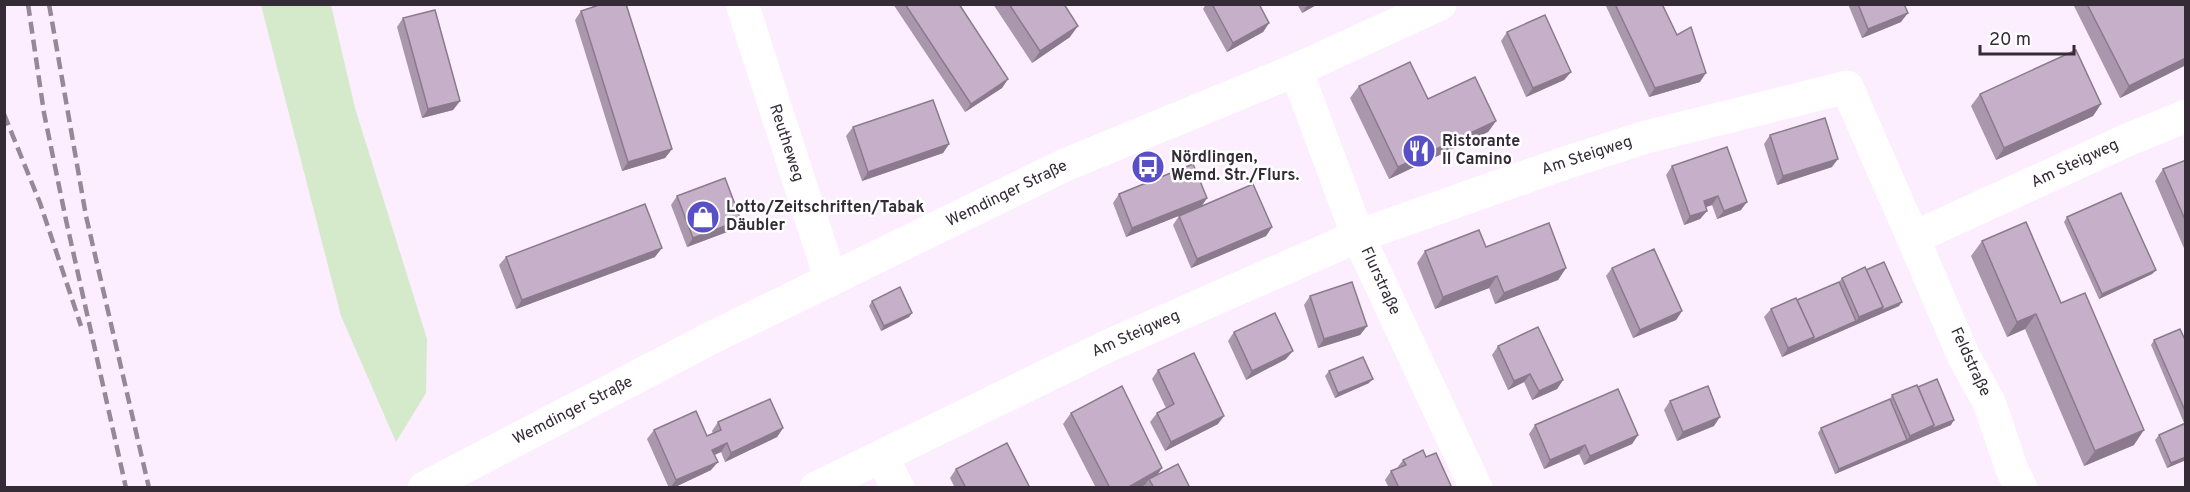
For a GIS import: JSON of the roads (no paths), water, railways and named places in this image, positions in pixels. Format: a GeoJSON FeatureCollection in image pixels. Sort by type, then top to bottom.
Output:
{"type":"FeatureCollection","features":[{"type":"Feature","properties":{"kind":"street","name":"Reutheweg"},"geometry":{"type":"LineString","coordinates":[[742,4],[831,280]]}},
{"type":"Feature","properties":{"kind":"street","name":"Wemdinger Straße"},"geometry":{"type":"LineString","coordinates":[[424,488],[711,338],[1065,165],[1296,70],[1440,4]]}},
{"type":"Feature","properties":{"kind":"street","name":"Flurstraße"},"geometry":{"type":"LineString","coordinates":[[1296,70],[1358,236],[1476,488]]}},
{"type":"Feature","properties":{"kind":"street","name":"Am Steigweg"},"geometry":{"type":"LineString","coordinates":[[816,488],[1110,345],[1358,236],[1646,137],[1848,87],[1913,238],[2125,141],[2186,116]]}},
{"type":"Feature","properties":{"kind":"street","name":"Feldstraße"},"geometry":{"type":"LineString","coordinates":[[1913,238],[1964,357],[1989,402],[2011,467],[2021,488]]}},
{"type":"Feature","properties":{"kind":"street"},"geometry":{"type":"LineString","coordinates":[[882,457],[898,488]]}},
{"type":"Feature","properties":{"kind":"railway"},"geometry":{"type":"LineString","coordinates":[[28,4],[44,113],[126,488]]}},
{"type":"Feature","properties":{"kind":"railway"},"geometry":{"type":"LineString","coordinates":[[49,4],[86,216],[149,488]]}},
{"type":"Feature","properties":{"kind":"railway"},"geometry":{"type":"LineString","coordinates":[[4,114],[40,203],[81,326]]}},
{"type":"Feature","properties":{"kind":"place","name":"Ristorante Il Camino"},"geometry":{"type":"Point","coordinates":[1419,151]}},
{"type":"Feature","properties":{"kind":"place","name":"Nördlingen, Wemd. Str./Flurs."},"geometry":{"type":"Point","coordinates":[1148,167]}},
{"type":"Feature","properties":{"kind":"place","name":"Lotto/Zeitschriften/Tabak Däubler"},"geometry":{"type":"Point","coordinates":[703,217]}}]}
